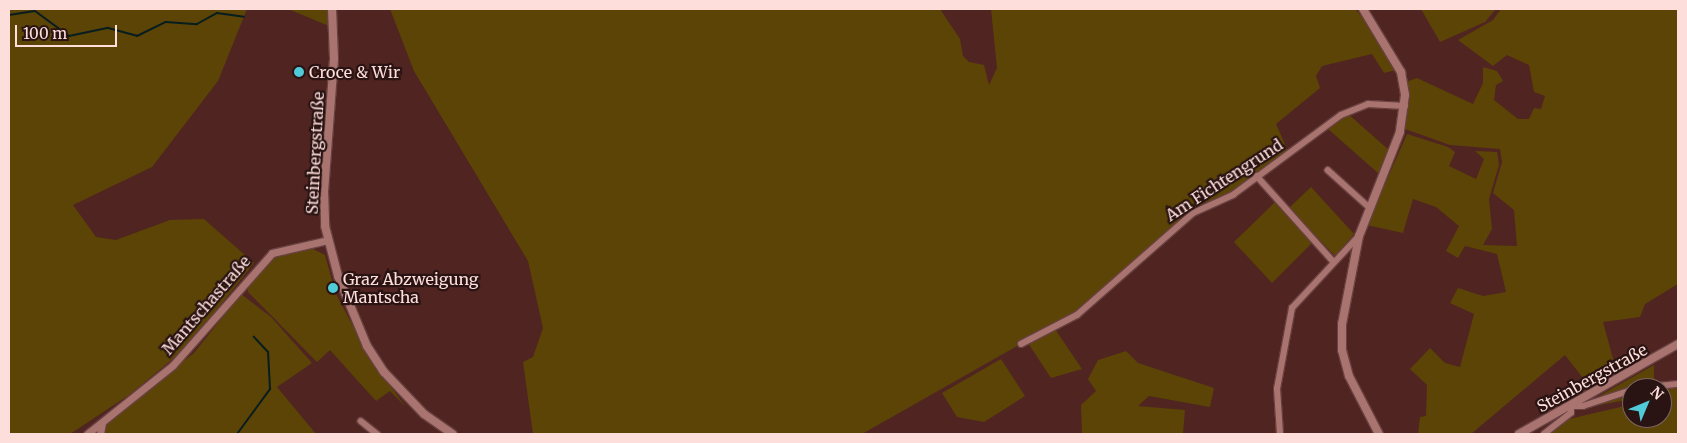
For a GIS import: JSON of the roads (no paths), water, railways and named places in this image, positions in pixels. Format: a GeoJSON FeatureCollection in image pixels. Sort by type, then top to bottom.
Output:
{"type":"FeatureCollection","features":[{"type":"Feature","properties":{"kind":"main road","name":"Steinbergstraße"},"geometry":{"type":"LineString","coordinates":[[332,9],[334,59],[324,191],[328,240],[348,302],[377,362],[405,397],[453,434]]}},
{"type":"Feature","properties":{"kind":"main road"},"geometry":{"type":"LineString","coordinates":[[1363,9],[1401,72],[1405,106],[1400,132],[1359,236],[1342,324],[1342,350],[1349,376],[1379,434]]}},
{"type":"Feature","properties":{"kind":"main road","name":"Steinbergstraße"},"geometry":{"type":"LineString","coordinates":[[1520,434],[1678,344]]}},
{"type":"Feature","properties":{"kind":"street","name":"Am Fichtengrund"},"geometry":{"type":"LineString","coordinates":[[1021,344],[1078,314],[1174,227],[1257,176],[1353,108],[1368,104],[1405,106]]}},
{"type":"Feature","properties":{"kind":"street"},"geometry":{"type":"LineString","coordinates":[[1328,170],[1369,207]]}},
{"type":"Feature","properties":{"kind":"street"},"geometry":{"type":"LineString","coordinates":[[1257,176],[1334,262]]}},
{"type":"Feature","properties":{"kind":"street"},"geometry":{"type":"LineString","coordinates":[[1280,434],[1278,389],[1292,308],[1359,236]]}},
{"type":"Feature","properties":{"kind":"street","name":"Mantschastraße"},"geometry":{"type":"LineString","coordinates":[[87,434],[174,365],[272,253],[328,240]]}},
{"type":"Feature","properties":{"kind":"street"},"geometry":{"type":"LineString","coordinates":[[1544,434],[1571,413],[1571,406],[1583,406],[1622,393]]}},
{"type":"Feature","properties":{"kind":"street"},"geometry":{"type":"LineString","coordinates":[[361,421],[377,434]]}},
{"type":"Feature","properties":{"kind":"street"},"geometry":{"type":"LineString","coordinates":[[100,434],[102,423]]}},
{"type":"Feature","properties":{"kind":"waterway"},"geometry":{"type":"LineString","coordinates":[[9,15],[35,11],[69,36],[108,28],[137,36],[166,22],[197,24],[217,13],[244,17]]}},
{"type":"Feature","properties":{"kind":"waterway"},"geometry":{"type":"LineString","coordinates":[[237,434],[270,389],[268,352],[254,337]]}},
{"type":"Feature","properties":{"kind":"place","name":"Croce & Wir"},"geometry":{"type":"Point","coordinates":[299,72]}},
{"type":"Feature","properties":{"kind":"place","name":"Graz Abzweigung Mantscha"},"geometry":{"type":"Point","coordinates":[333,288]}}]}
